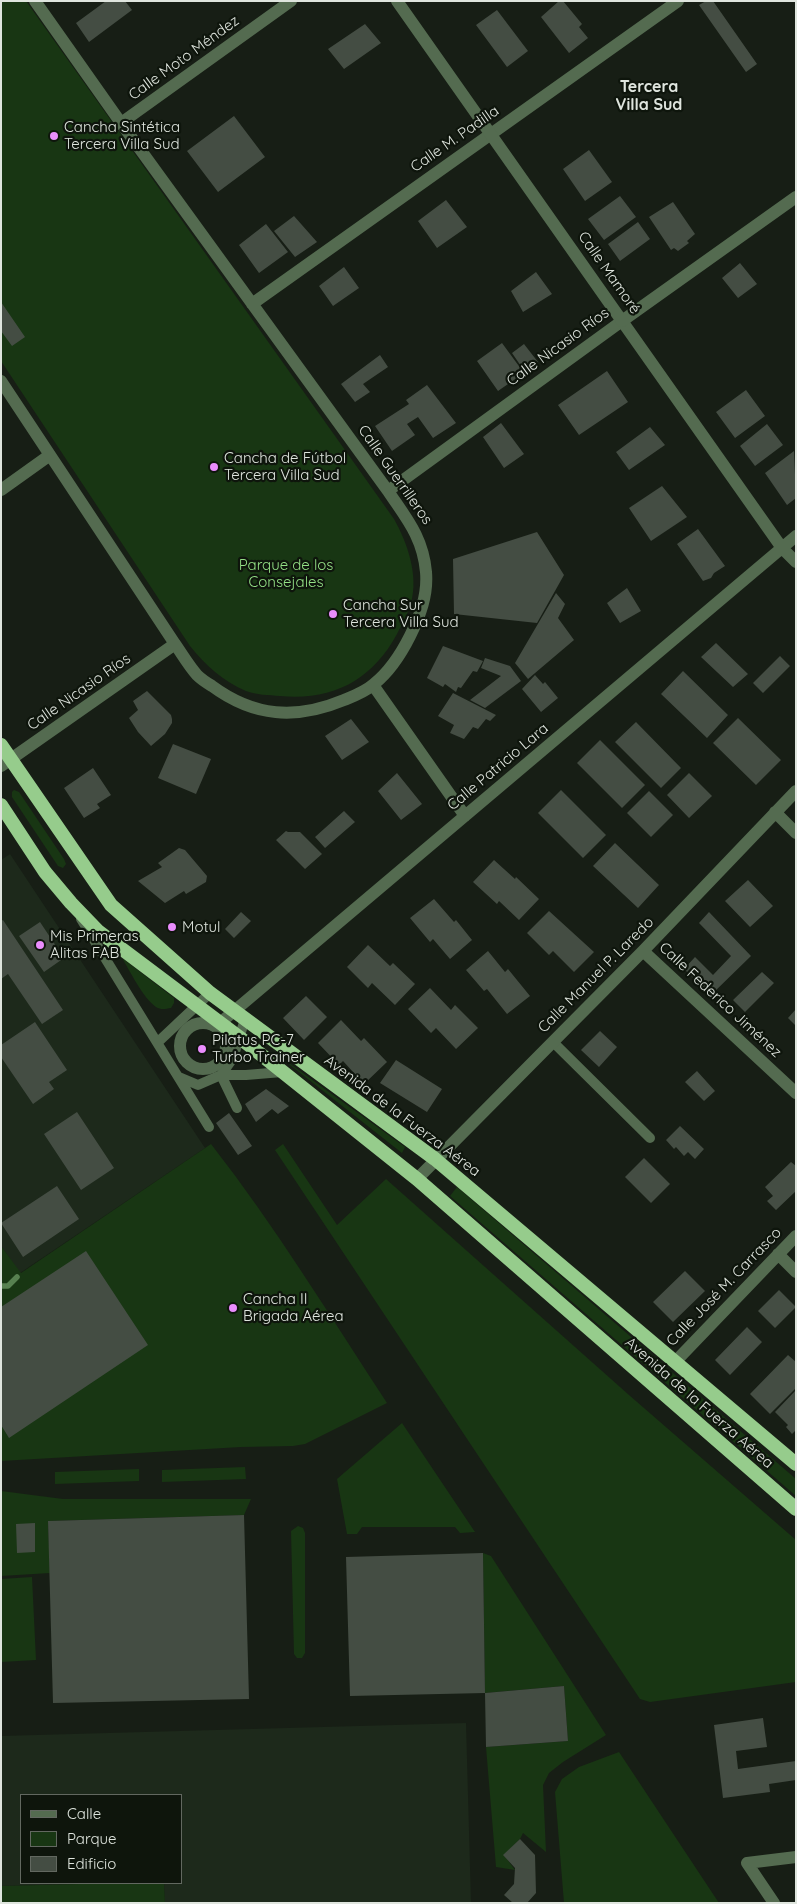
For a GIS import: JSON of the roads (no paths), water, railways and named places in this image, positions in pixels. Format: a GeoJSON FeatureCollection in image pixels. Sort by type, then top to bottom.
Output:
{"type":"FeatureCollection","features":[{"type":"Feature","properties":{"kind":"highway","name":"Avenida de la Fuerza Aérea"},"geometry":{"type":"LineString","coordinates":[[1,745],[6,762],[111,906],[210,993],[435,1159],[796,1464]]}},
{"type":"Feature","properties":{"kind":"highway","name":"Avenida de la Fuerza Aérea"},"geometry":{"type":"LineString","coordinates":[[1,805],[45,872],[98,931],[220,1022],[417,1179],[796,1509]]}},
{"type":"Feature","properties":{"kind":"street","name":"Calle Guerrilleros"},"geometry":{"type":"LineString","coordinates":[[1,381],[175,644],[197,675],[220,692],[243,705],[270,712],[299,714],[329,707],[373,685],[384,674],[404,647],[423,610],[426,572],[419,537],[388,491],[121,123],[35,1]]}},
{"type":"Feature","properties":{"kind":"street","name":"Calle Moto Méndez"},"geometry":{"type":"LineString","coordinates":[[121,123],[291,1]]}},
{"type":"Feature","properties":{"kind":"street","name":"Calle Mamoré"},"geometry":{"type":"LineString","coordinates":[[397,1],[782,548],[796,562]]}},
{"type":"Feature","properties":{"kind":"street","name":"Calle M. Padilla"},"geometry":{"type":"LineString","coordinates":[[252,304],[678,1]]}},
{"type":"Feature","properties":{"kind":"street","name":"Calle Nicasio Ríos"},"geometry":{"type":"LineString","coordinates":[[388,491],[622,320],[796,197]]}},
{"type":"Feature","properties":{"kind":"street"},"geometry":{"type":"LineString","coordinates":[[1,490],[50,455]]}},
{"type":"Feature","properties":{"kind":"street","name":"Calle Patricio Lara"},"geometry":{"type":"LineString","coordinates":[[220,1022],[796,536]]}},
{"type":"Feature","properties":{"kind":"street","name":"Calle Nicasio Ríos"},"geometry":{"type":"LineString","coordinates":[[6,762],[175,644]]}},
{"type":"Feature","properties":{"kind":"street"},"geometry":{"type":"LineString","coordinates":[[373,685],[465,816]]}},
{"type":"Feature","properties":{"kind":"street","name":"Calle Manuel P. Laredo"},"geometry":{"type":"LineString","coordinates":[[417,1179],[643,951],[796,791]]}},
{"type":"Feature","properties":{"kind":"street"},"geometry":{"type":"LineString","coordinates":[[775,812],[796,833]]}},
{"type":"Feature","properties":{"kind":"street","name":"Calle Federico Jiménez"},"geometry":{"type":"LineString","coordinates":[[643,951],[796,1093]]}},
{"type":"Feature","properties":{"kind":"street","name":"Calle José M. Carrasco"},"geometry":{"type":"LineString","coordinates":[[675,1362],[796,1236]]}},
{"type":"Feature","properties":{"kind":"street"},"geometry":{"type":"LineString","coordinates":[[778,1254],[796,1272]]}},
{"type":"Feature","properties":{"kind":"street"},"geometry":{"type":"LineString","coordinates":[[774,1903],[747,1863],[796,1857]]}},
{"type":"Feature","properties":{"kind":"lane"},"geometry":{"type":"LineString","coordinates":[[71,903],[210,1127]]}},
{"type":"Feature","properties":{"kind":"lane"},"geometry":{"type":"LineString","coordinates":[[158,1042],[210,993]]}},
{"type":"Feature","properties":{"kind":"lane"},"geometry":{"type":"LineString","coordinates":[[221,1075],[234,1058],[245,1019]]}},
{"type":"Feature","properties":{"kind":"lane"},"geometry":{"type":"LineString","coordinates":[[553,1042],[650,1138]]}},
{"type":"Feature","properties":{"kind":"lane"},"geometry":{"type":"LineString","coordinates":[[179,1076],[198,1085],[221,1075],[282,1072]]}},
{"type":"Feature","properties":{"kind":"lane"},"geometry":{"type":"LineString","coordinates":[[221,1075],[237,1108]]}},
{"type":"Feature","properties":{"kind":"waterway"},"geometry":{"type":"LineString","coordinates":[[1,1286],[8,1286],[17,1277]]}},
{"type":"Feature","properties":{"kind":"place","name":"Cancha Sintética Tercera Villa Sud"},"geometry":{"type":"Point","coordinates":[54,136]}},
{"type":"Feature","properties":{"kind":"place","name":"Cancha de Fútbol Tercera Villa Sud"},"geometry":{"type":"Point","coordinates":[214,467]}},
{"type":"Feature","properties":{"kind":"place","name":"Cancha Sur Tercera Villa Sud"},"geometry":{"type":"Point","coordinates":[333,614]}},
{"type":"Feature","properties":{"kind":"place","name":"Motul"},"geometry":{"type":"Point","coordinates":[172,927]}},
{"type":"Feature","properties":{"kind":"place","name":"Mis Primeras Alitas FAB"},"geometry":{"type":"Point","coordinates":[40,945]}},
{"type":"Feature","properties":{"kind":"place","name":"Pilatus PC-7 Turbo Trainer"},"geometry":{"type":"Point","coordinates":[202,1049]}},
{"type":"Feature","properties":{"kind":"place","name":"Cancha II Brigada Aérea"},"geometry":{"type":"Point","coordinates":[233,1308]}},
{"type":"Feature","properties":{"kind":"district","name":"Tercera Villa Sud"},"geometry":{"type":"Point","coordinates":[649,96]}},
{"type":"Feature","properties":{"kind":"park label","name":"Parque de los Consejales"},"geometry":{"type":"Point","coordinates":[286,574]}}]}
